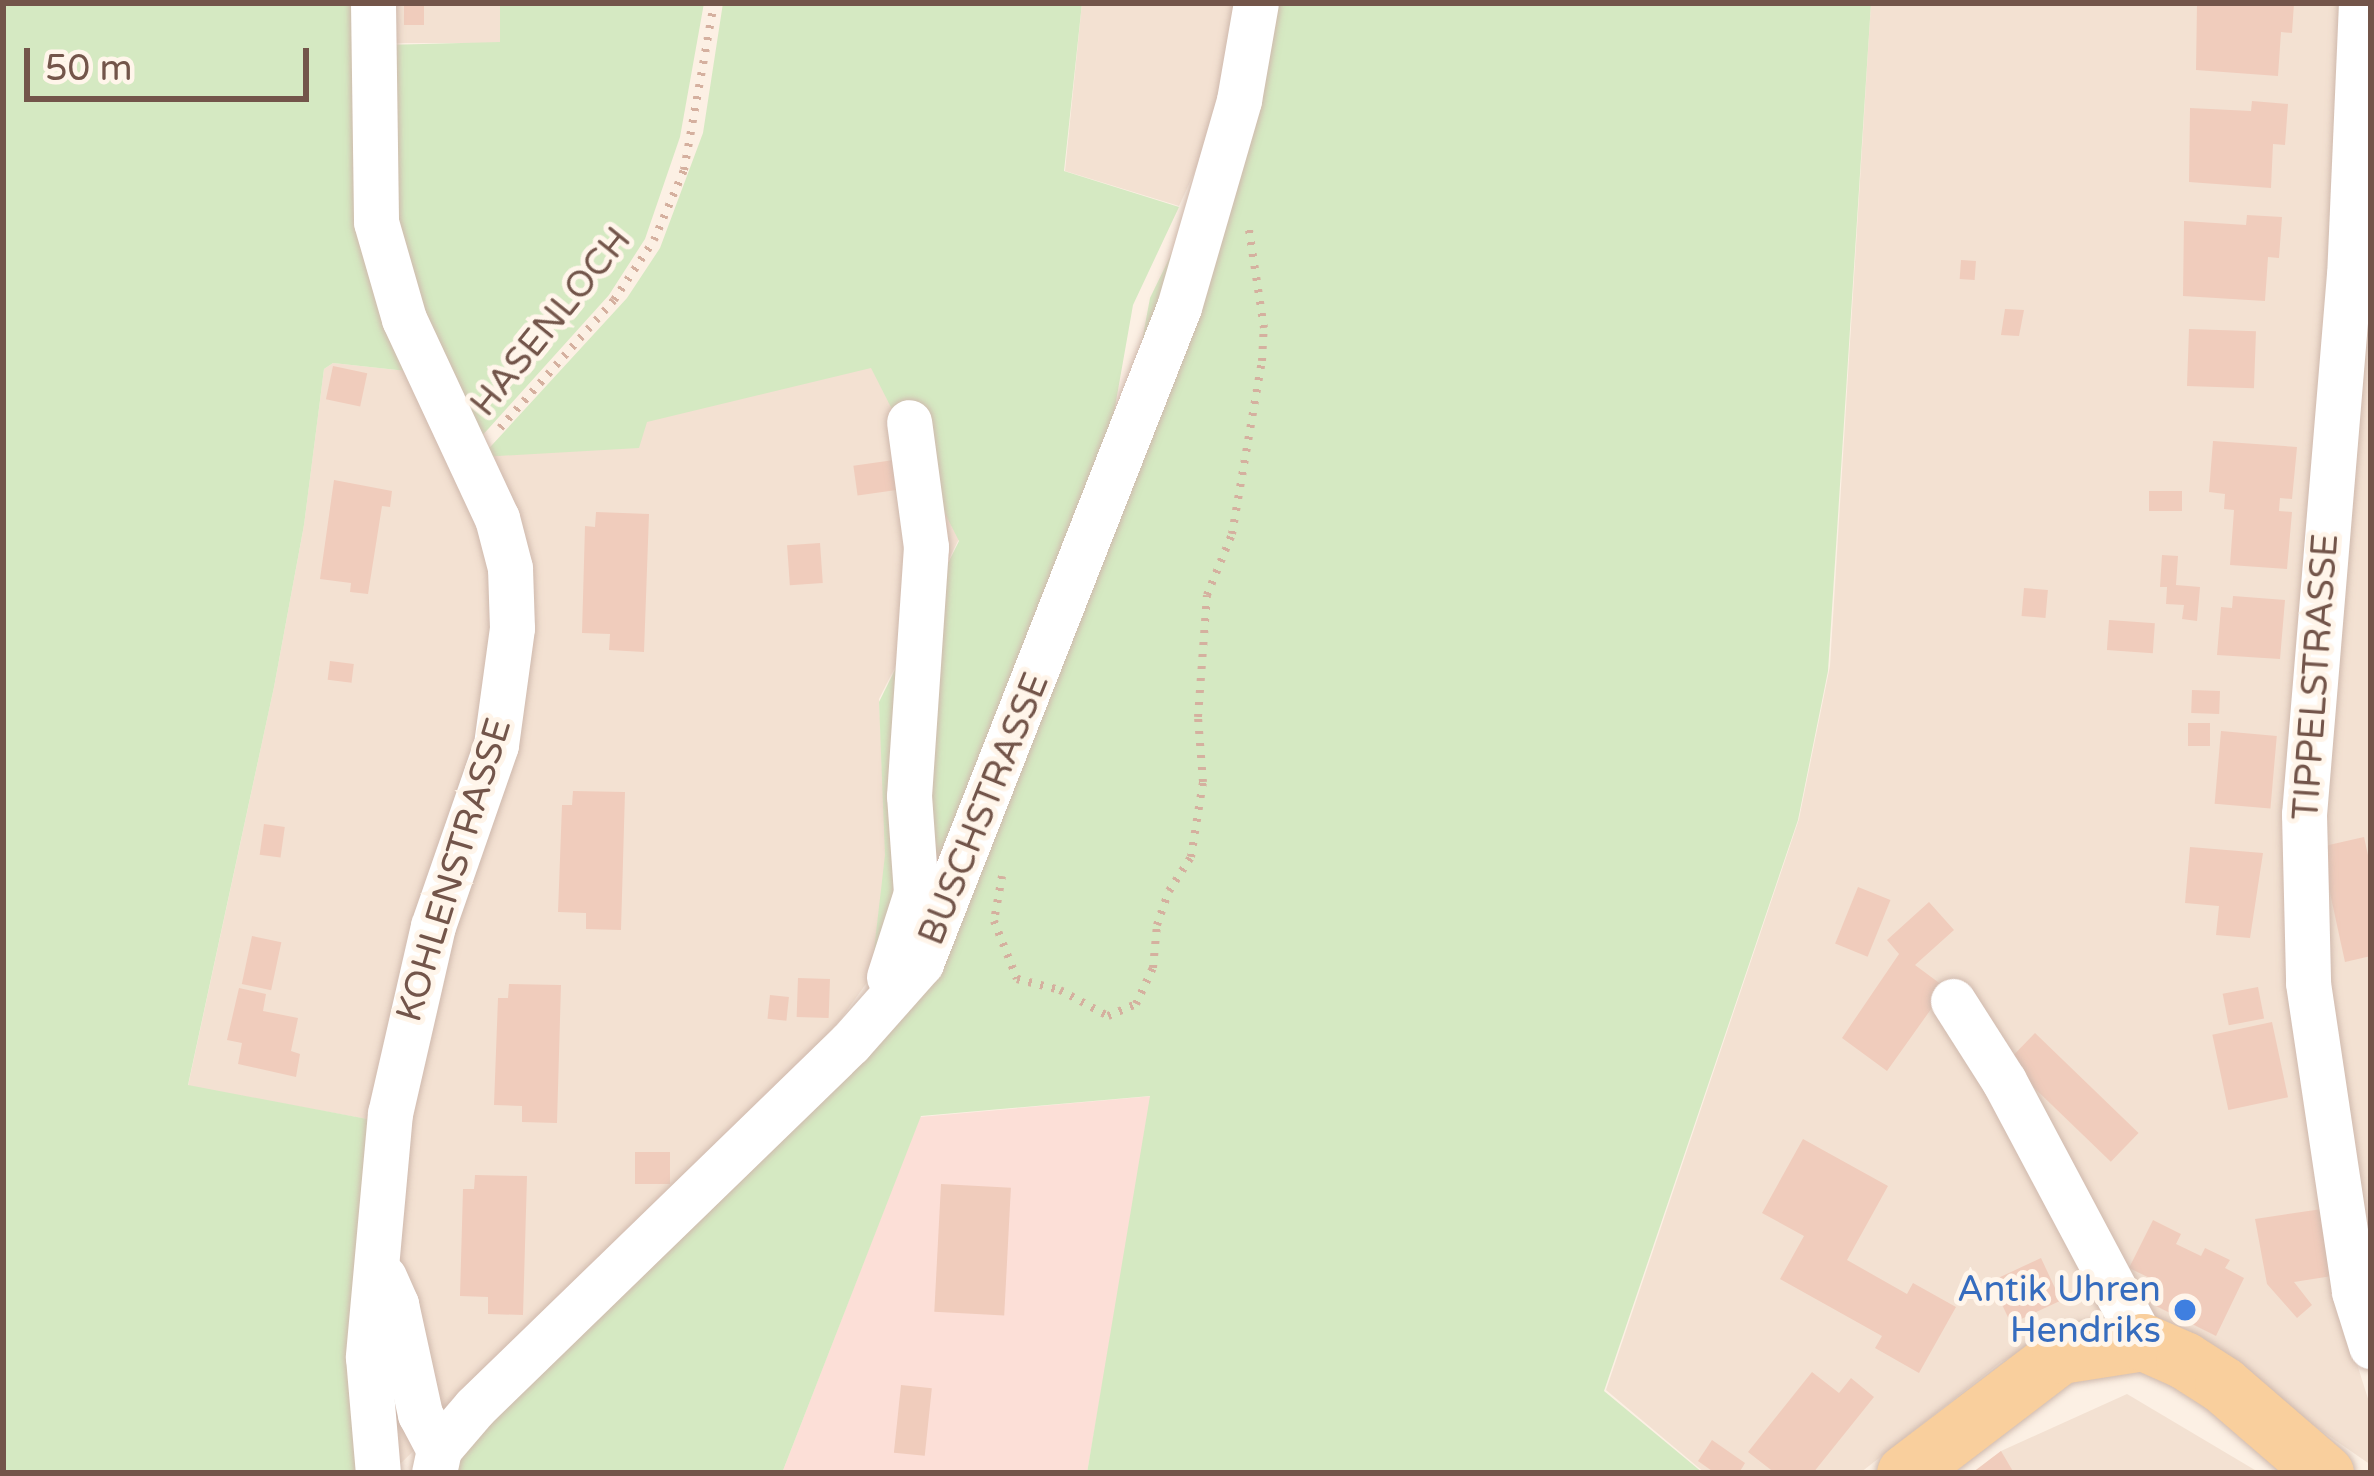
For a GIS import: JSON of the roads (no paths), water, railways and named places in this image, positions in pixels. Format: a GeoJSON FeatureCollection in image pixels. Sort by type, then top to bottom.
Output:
{"type":"FeatureCollection","features":[{"type":"Feature","properties":{"kind":"main road"},"geometry":{"type":"LineString","coordinates":[[1905,1473],[2060,1355],[2143,1342],[2223,1385],[2325,1473]]}},
{"type":"Feature","properties":{"kind":"street","name":"KOHLENSTRASSE"},"geometry":{"type":"LineString","coordinates":[[373,3],[376,222],[404,319],[497,518],[510,568],[511,656],[496,746],[433,926],[403,1045],[375,1258],[368,1357],[378,1473]]}},
{"type":"Feature","properties":{"kind":"street","name":"BUSCHSTRASSE"},"geometry":{"type":"LineString","coordinates":[[375,1258],[396,1304],[420,1414],[436,1461],[604,1278],[878,1014],[921,963],[1148,390],[1218,177],[1239,100],[1256,3]]}},
{"type":"Feature","properties":{"kind":"street","name":"TIPPELSTRASSE"},"geometry":{"type":"LineString","coordinates":[[2361,3],[2349,274],[2304,814],[2308,983],[2354,1292],[2371,1346]]}},
{"type":"Feature","properties":{"kind":"street"},"geometry":{"type":"LineString","coordinates":[[878,1014],[916,893],[909,796],[926,547],[909,422]]}},
{"type":"Feature","properties":{"kind":"street"},"geometry":{"type":"LineString","coordinates":[[1953,1001],[2004,1081],[2143,1342]]}},
{"type":"Feature","properties":{"kind":"place","name":"Antik Uhren Hendriks"},"geometry":{"type":"Point","coordinates":[2185,1310]}}]}
